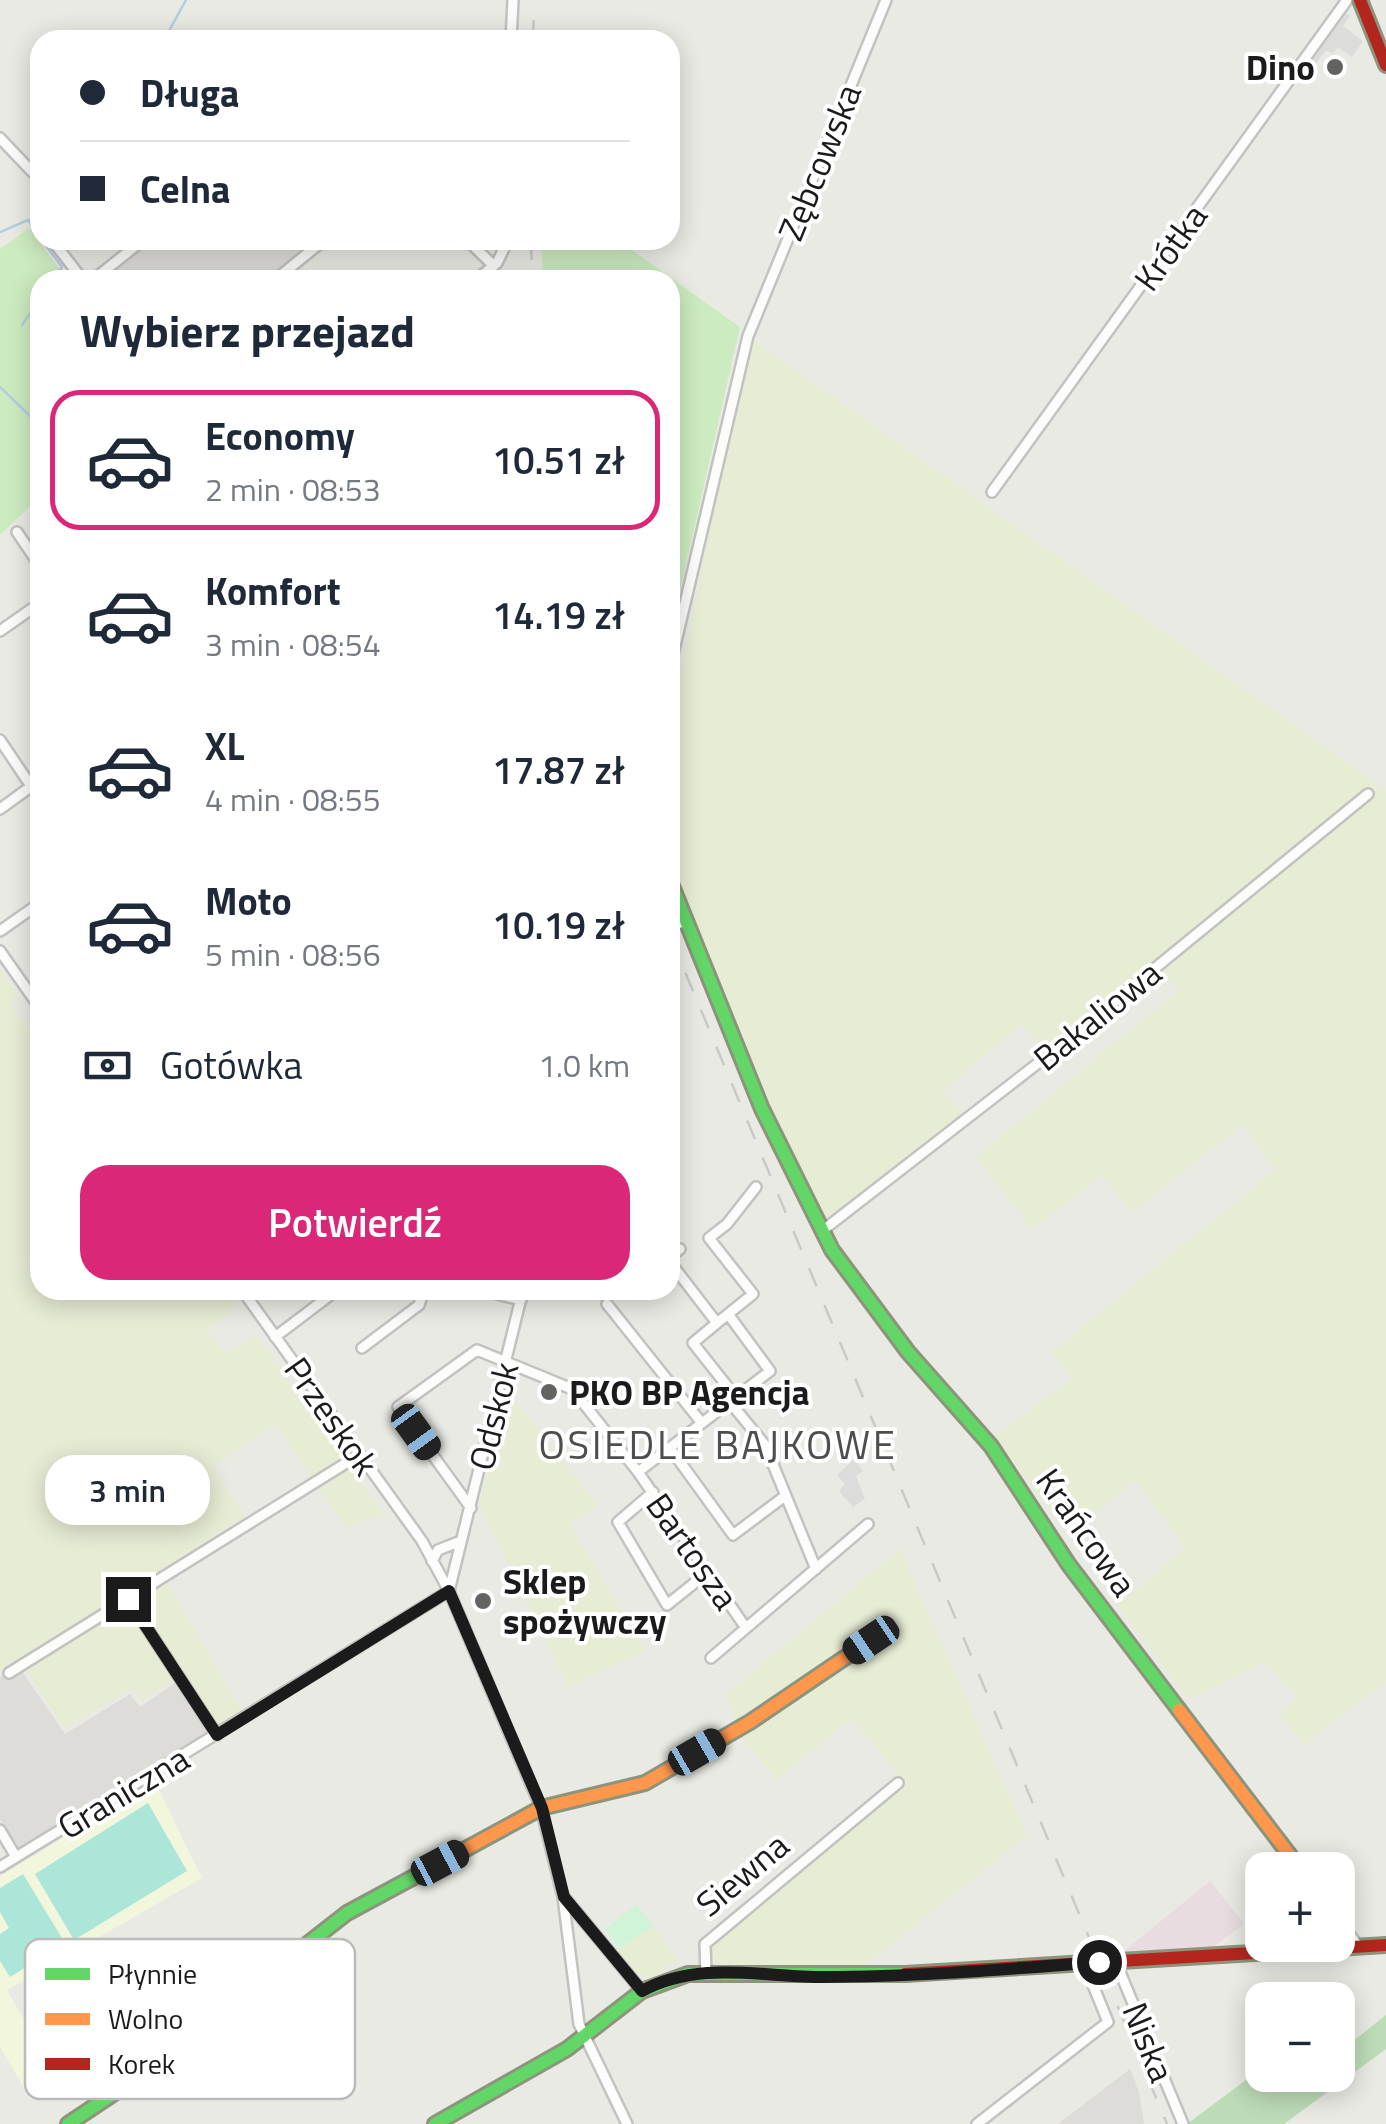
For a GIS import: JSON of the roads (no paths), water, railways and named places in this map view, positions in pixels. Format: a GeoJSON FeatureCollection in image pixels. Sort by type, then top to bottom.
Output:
{"type":"FeatureCollection","features":[{"type":"Feature","properties":{"kind":"street"},"geometry":{"type":"LineString","coordinates":[[511,30],[512,0]]}},
{"type":"Feature","properties":{"kind":"street","name":"Zębcowska"},"geometry":{"type":"LineString","coordinates":[[680,625],[752,324],[886,0]]}},
{"type":"Feature","properties":{"kind":"street","name":"Krótka"},"geometry":{"type":"LineString","coordinates":[[992,492],[1347,0]]}},
{"type":"Feature","properties":{"kind":"street"},"geometry":{"type":"LineString","coordinates":[[1360,0],[1386,65]]}},
{"type":"Feature","properties":{"kind":"street"},"geometry":{"type":"LineString","coordinates":[[0,138],[30,170]]}},
{"type":"Feature","properties":{"kind":"street"},"geometry":{"type":"LineString","coordinates":[[60,250],[75,270]]}},
{"type":"Feature","properties":{"kind":"street"},"geometry":{"type":"LineString","coordinates":[[106,270],[130,250]]}},
{"type":"Feature","properties":{"kind":"street"},"geometry":{"type":"LineString","coordinates":[[287,270],[312,250]]}},
{"type":"Feature","properties":{"kind":"street"},"geometry":{"type":"LineString","coordinates":[[477,250],[494,266]]}},
{"type":"Feature","properties":{"kind":"street"},"geometry":{"type":"LineString","coordinates":[[489,270],[503,250]]}},
{"type":"Feature","properties":{"kind":"street"},"geometry":{"type":"LineString","coordinates":[[17,532],[30,551]]}},
{"type":"Feature","properties":{"kind":"street"},"geometry":{"type":"LineString","coordinates":[[0,630],[30,610]]}},
{"type":"Feature","properties":{"kind":"street"},"geometry":{"type":"LineString","coordinates":[[0,740],[30,776]]}},
{"type":"Feature","properties":{"kind":"street"},"geometry":{"type":"LineString","coordinates":[[0,809],[30,787]]}},
{"type":"Feature","properties":{"kind":"street","name":"Bakaliowa"},"geometry":{"type":"LineString","coordinates":[[822,1231],[1026,1073],[1368,794]]}},
{"type":"Feature","properties":{"kind":"street","name":"Krańcowa"},"geometry":{"type":"LineString","coordinates":[[680,906],[762,1110],[822,1231],[908,1352],[990,1446],[1069,1565],[1286,1852]]}},
{"type":"Feature","properties":{"kind":"street"},"geometry":{"type":"LineString","coordinates":[[0,931],[30,910]]}},
{"type":"Feature","properties":{"kind":"street"},"geometry":{"type":"LineString","coordinates":[[680,923],[686,921]]}},
{"type":"Feature","properties":{"kind":"street"},"geometry":{"type":"LineString","coordinates":[[0,952],[30,994]]}},
{"type":"Feature","properties":{"kind":"street"},"geometry":{"type":"LineString","coordinates":[[756,1187],[727,1224],[709,1238],[753,1294],[693,1344],[765,1446],[816,1569]]}},
{"type":"Feature","properties":{"kind":"street"},"geometry":{"type":"LineString","coordinates":[[680,1273],[717,1323]]}},
{"type":"Feature","properties":{"kind":"street","name":"Przeskok"},"geometry":{"type":"LineString","coordinates":[[249,1300],[422,1542],[449,1591],[542,1808],[564,1897],[575,2007],[584,2038]]}},
{"type":"Feature","properties":{"kind":"street"},"geometry":{"type":"LineString","coordinates":[[276,1337],[324,1300]]}},
{"type":"Feature","properties":{"kind":"street"},"geometry":{"type":"LineString","coordinates":[[362,1348],[421,1300]]}},
{"type":"Feature","properties":{"kind":"street","name":"Odskok"},"geometry":{"type":"LineString","coordinates":[[449,1591],[521,1300]]}},
{"type":"Feature","properties":{"kind":"street"},"geometry":{"type":"LineString","coordinates":[[606,1304],[701,1422]]}},
{"type":"Feature","properties":{"kind":"street"},"geometry":{"type":"LineString","coordinates":[[638,1472],[770,1371],[728,1314]]}},
{"type":"Feature","properties":{"kind":"street"},"geometry":{"type":"LineString","coordinates":[[471,1508],[398,1408],[477,1350],[506,1362]]}},
{"type":"Feature","properties":{"kind":"street","name":"Bartosza"},"geometry":{"type":"LineString","coordinates":[[506,1362],[572,1388],[653,1492],[746,1628]]}},
{"type":"Feature","properties":{"kind":"street"},"geometry":{"type":"LineString","coordinates":[[670,1448],[732,1535],[784,1496]]}},
{"type":"Feature","properties":{"kind":"street"},"geometry":{"type":"LineString","coordinates":[[9,1672],[359,1454]]}},
{"type":"Feature","properties":{"kind":"street"},"geometry":{"type":"LineString","coordinates":[[653,1492],[618,1522],[667,1605],[708,1572]]}},
{"type":"Feature","properties":{"kind":"street"},"geometry":{"type":"LineString","coordinates":[[711,1658],[868,1524]]}},
{"type":"Feature","properties":{"kind":"street"},"geometry":{"type":"LineString","coordinates":[[422,1542],[444,1547],[461,1541]]}},
{"type":"Feature","properties":{"kind":"street"},"geometry":{"type":"LineString","coordinates":[[444,1547],[457,1563],[445,1572],[435,1565],[444,1547]]}},
{"type":"Feature","properties":{"kind":"street","name":"Graniczna"},"geometry":{"type":"LineString","coordinates":[[0,1867],[449,1591]]}},
{"type":"Feature","properties":{"kind":"street"},"geometry":{"type":"LineString","coordinates":[[128,1599],[217,1735]]}},
{"type":"Feature","properties":{"kind":"street"},"geometry":{"type":"LineString","coordinates":[[314,1939],[347,1913],[542,1808],[644,1783],[750,1722],[871,1640]]}},
{"type":"Feature","properties":{"kind":"street","name":"Siewna"},"geometry":{"type":"LineString","coordinates":[[434,2124],[584,2038],[642,1991],[673,1977],[706,1972],[704,1944],[898,1783]]}},
{"type":"Feature","properties":{"kind":"street"},"geometry":{"type":"LineString","coordinates":[[0,1830],[16,1857]]}},
{"type":"Feature","properties":{"kind":"street"},"geometry":{"type":"LineString","coordinates":[[564,1897],[642,1991]]}},
{"type":"Feature","properties":{"kind":"street"},"geometry":{"type":"LineString","coordinates":[[1355,1942],[1359,1947]]}},
{"type":"Feature","properties":{"kind":"street"},"geometry":{"type":"LineString","coordinates":[[706,1972],[822,1978],[1386,1945]]}},
{"type":"Feature","properties":{"kind":"street","name":"Niska"},"geometry":{"type":"LineString","coordinates":[[1115,1960],[1182,2124]]}},
{"type":"Feature","properties":{"kind":"street"},"geometry":{"type":"LineString","coordinates":[[977,2124],[1108,2022],[1084,1963]]}},
{"type":"Feature","properties":{"kind":"street"},"geometry":{"type":"LineString","coordinates":[[575,2007],[590,2017],[609,2017]]}},
{"type":"Feature","properties":{"kind":"street"},"geometry":{"type":"LineString","coordinates":[[584,2038],[627,2124]]}},
{"type":"Feature","properties":{"kind":"street"},"geometry":{"type":"LineString","coordinates":[[68,2124],[106,2099]]}},
{"type":"Feature","properties":{"kind":"waterway"},"geometry":{"type":"LineString","coordinates":[[170,30],[186,0]]}},
{"type":"Feature","properties":{"kind":"waterway"},"geometry":{"type":"LineString","coordinates":[[30,219],[30,223]]}},
{"type":"Feature","properties":{"kind":"waterway"},"geometry":{"type":"LineString","coordinates":[[0,232],[28,220]]}},
{"type":"Feature","properties":{"kind":"waterway"},"geometry":{"type":"LineString","coordinates":[[49,250],[62,267],[60,270]]}},
{"type":"Feature","properties":{"kind":"waterway"},"geometry":{"type":"LineString","coordinates":[[22,325],[30,313]]}},
{"type":"Feature","properties":{"kind":"waterway"},"geometry":{"type":"LineString","coordinates":[[0,387],[30,416]]}},
{"type":"Feature","properties":{"kind":"railway"},"geometry":{"type":"LineString","coordinates":[[533,30],[534,0]]}},
{"type":"Feature","properties":{"kind":"railway"},"geometry":{"type":"LineString","coordinates":[[531,250],[532,270]]}},
{"type":"Feature","properties":{"kind":"railway"},"geometry":{"type":"LineString","coordinates":[[680,960],[1167,2124]]}},
{"type":"Feature","properties":{"kind":"place","name":"Dino"},"geometry":{"type":"Point","coordinates":[1335,67]}},
{"type":"Feature","properties":{"kind":"place","name":"PKO BP Agencja"},"geometry":{"type":"Point","coordinates":[549,1392]}},
{"type":"Feature","properties":{"kind":"place","name":"Sklep spożywczy"},"geometry":{"type":"Point","coordinates":[483,1601]}},
{"type":"Feature","properties":{"kind":"district","name":"OSIEDLE BAJKOWE"},"geometry":{"type":"Point","coordinates":[718,1444]}}]}
